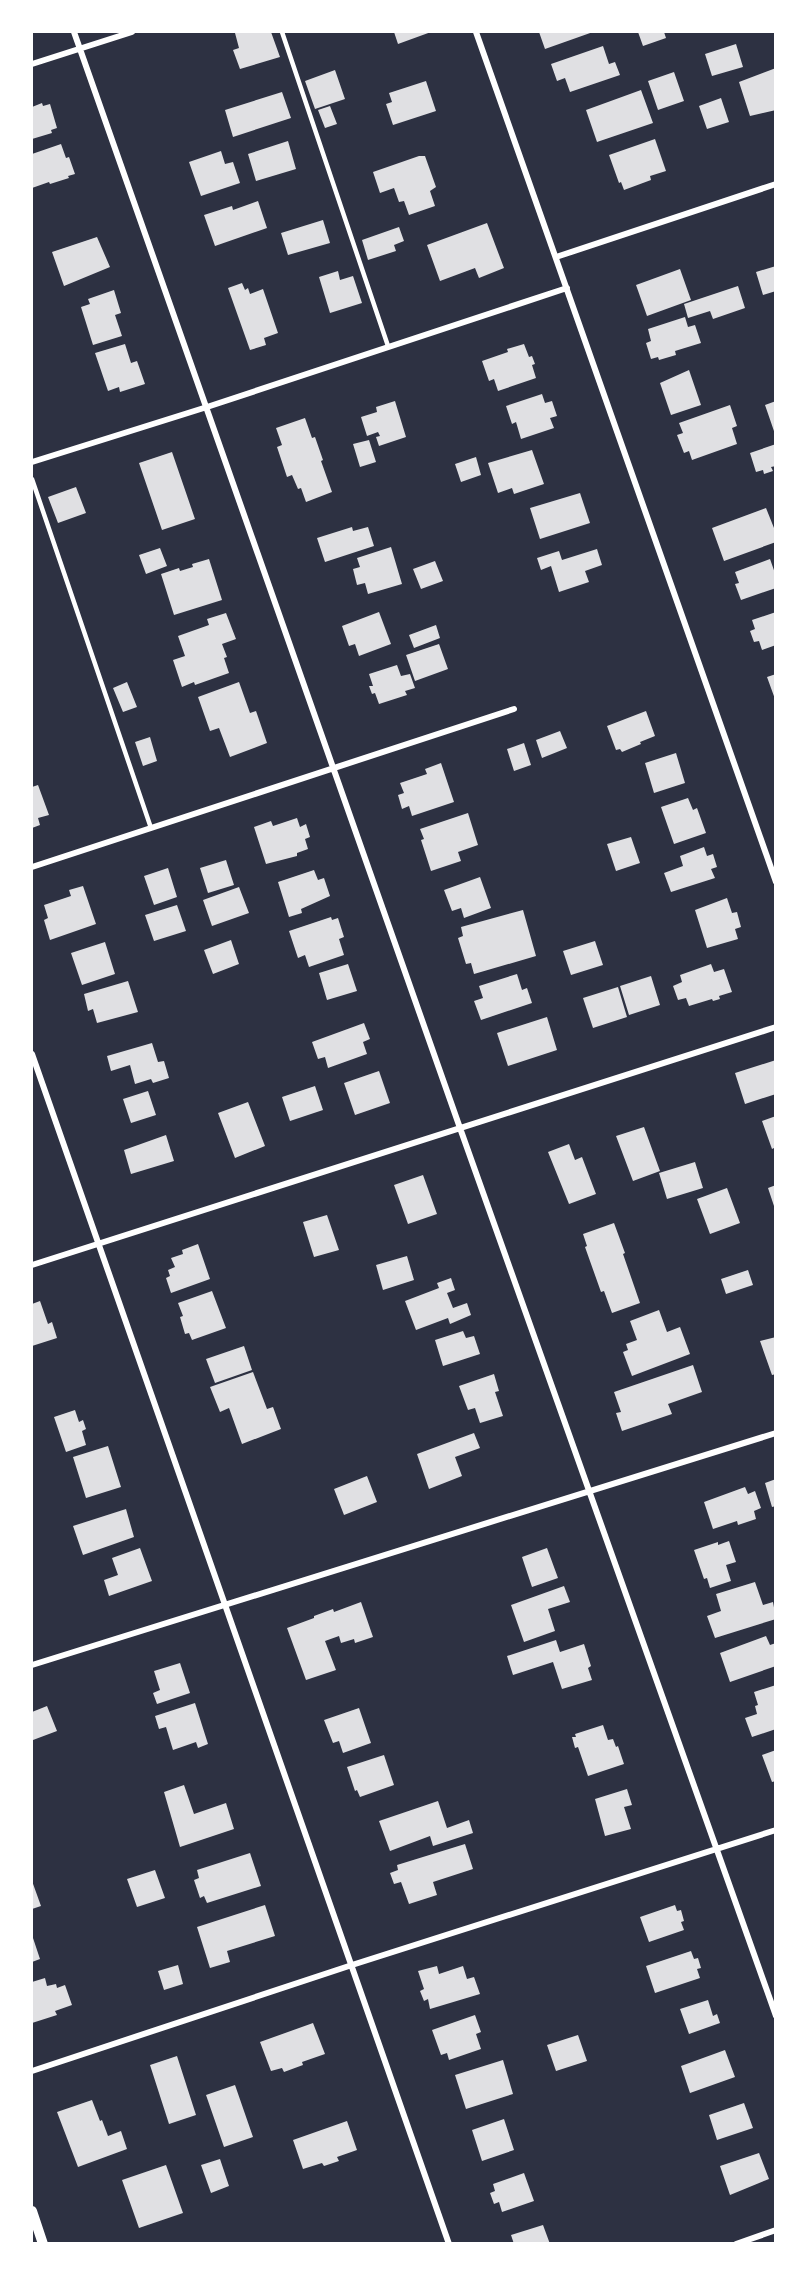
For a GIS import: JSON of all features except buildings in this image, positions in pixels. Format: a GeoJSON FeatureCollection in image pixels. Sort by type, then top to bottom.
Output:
{"type":"FeatureCollection","features":[{"type":"Feature","properties":{"kind":"street"},"geometry":{"type":"LineString","coordinates":[[74,32],[776,2016]]}},
{"type":"Feature","properties":{"kind":"street"},"geometry":{"type":"LineString","coordinates":[[32,64],[132,32]]}},
{"type":"Feature","properties":{"kind":"street"},"geometry":{"type":"LineString","coordinates":[[476,32],[776,882]]}},
{"type":"Feature","properties":{"kind":"street"},"geometry":{"type":"LineString","coordinates":[[556,257],[776,184]]}},
{"type":"Feature","properties":{"kind":"street"},"geometry":{"type":"LineString","coordinates":[[32,462],[207,407],[567,288]]}},
{"type":"Feature","properties":{"kind":"street"},"geometry":{"type":"LineString","coordinates":[[32,867],[514,709]]}},
{"type":"Feature","properties":{"kind":"street"},"geometry":{"type":"LineString","coordinates":[[32,1265],[776,1027]]}},
{"type":"Feature","properties":{"kind":"street"},"geometry":{"type":"LineString","coordinates":[[32,1054],[449,2244]]}},
{"type":"Feature","properties":{"kind":"street"},"geometry":{"type":"LineString","coordinates":[[32,1665],[776,1433]]}},
{"type":"Feature","properties":{"kind":"street"},"geometry":{"type":"LineString","coordinates":[[32,2071],[352,1965],[776,1830]]}},
{"type":"Feature","properties":{"kind":"street"},"geometry":{"type":"LineString","coordinates":[[32,2211],[43,2244]]}},
{"type":"Feature","properties":{"kind":"street"},"geometry":{"type":"LineString","coordinates":[[736,2244],[776,2230]]}},
{"type":"Feature","properties":{"kind":"lane"},"geometry":{"type":"LineString","coordinates":[[282,32],[388,346]]}},
{"type":"Feature","properties":{"kind":"lane"},"geometry":{"type":"LineString","coordinates":[[32,479],[152,828]]}}]}
